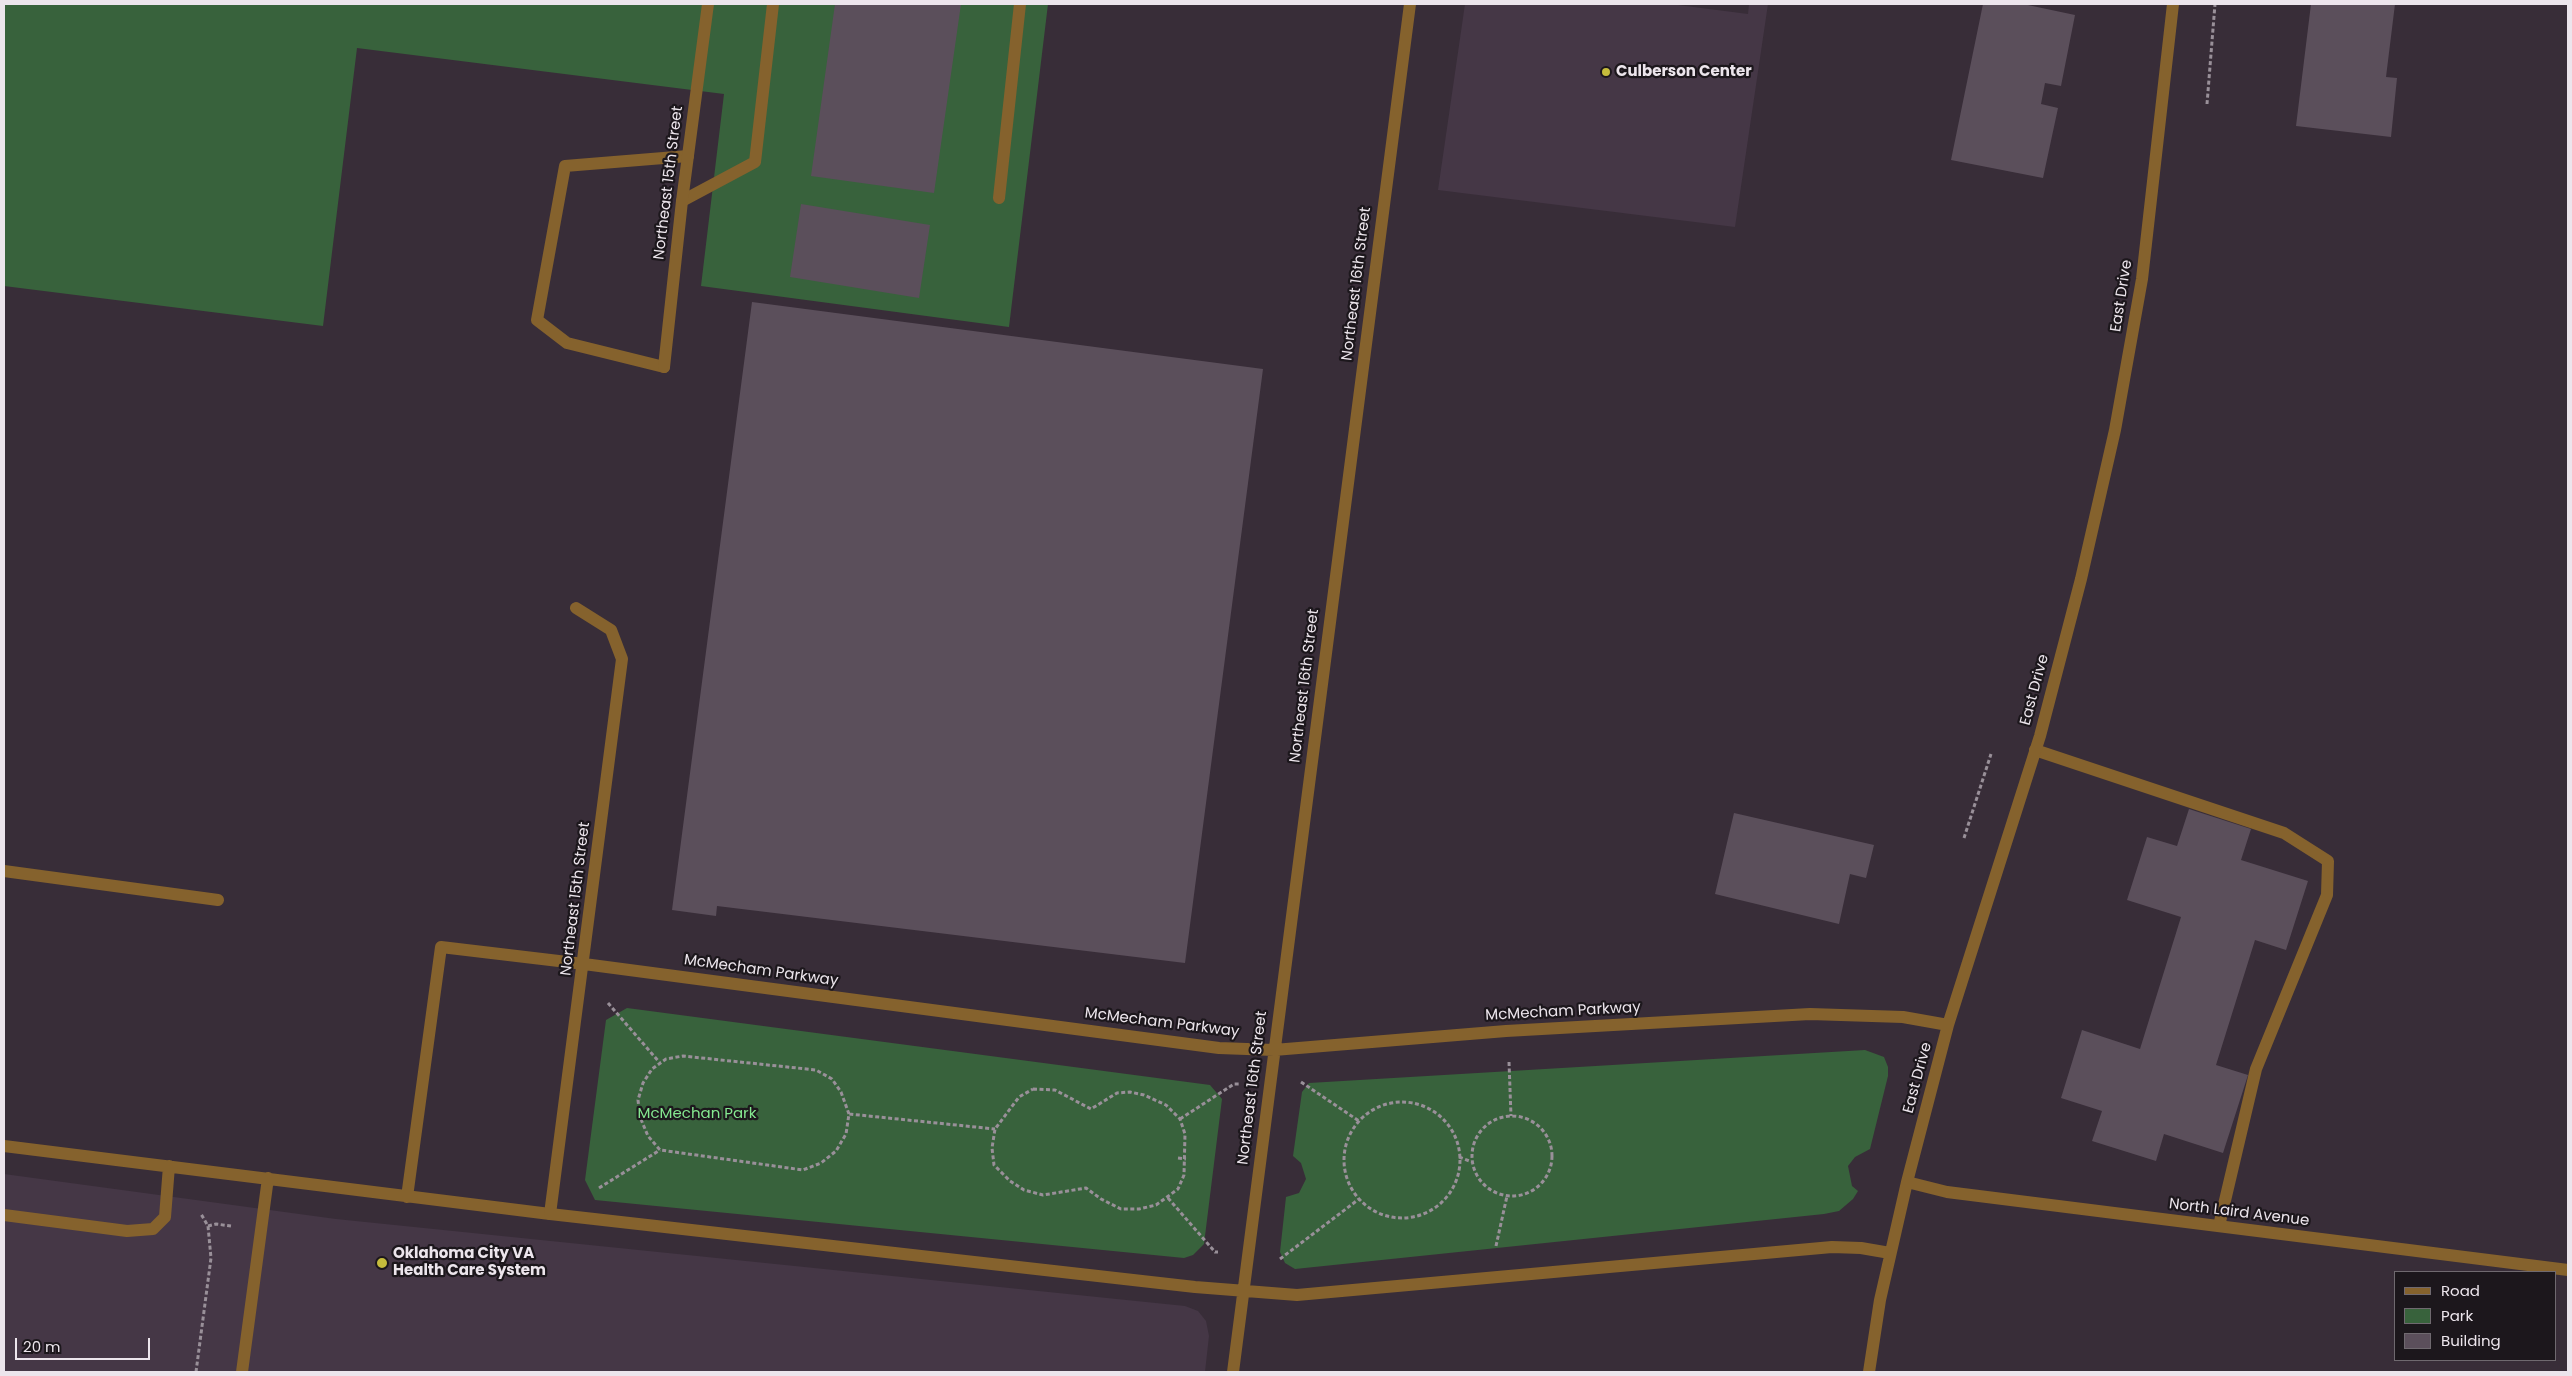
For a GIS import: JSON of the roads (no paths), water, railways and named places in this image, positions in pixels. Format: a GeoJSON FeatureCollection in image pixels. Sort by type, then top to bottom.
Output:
{"type":"FeatureCollection","features":[{"type":"Feature","properties":{"kind":"street","name":"Northeast 15th Street"},"geometry":{"type":"LineString","coordinates":[[688,156],[565,166],[537,320],[567,343],[664,367],[682,201],[688,156],[708,4]]}},
{"type":"Feature","properties":{"kind":"street"},"geometry":{"type":"LineString","coordinates":[[682,201],[755,162],[773,4]]}},
{"type":"Feature","properties":{"kind":"street"},"geometry":{"type":"LineString","coordinates":[[999,198],[1020,4]]}},
{"type":"Feature","properties":{"kind":"street","name":"Northeast 16th Street"},"geometry":{"type":"LineString","coordinates":[[1233,1372],[1410,4]]}},
{"type":"Feature","properties":{"kind":"street","name":"East Drive"},"geometry":{"type":"LineString","coordinates":[[1869,1372],[1880,1300],[1890,1253],[1948,1025],[2035,750],[2081,579],[2115,430],[2142,278],[2174,4]]}},
{"type":"Feature","properties":{"kind":"street","name":"Northeast 15th Street"},"geometry":{"type":"LineString","coordinates":[[550,1214],[584,964],[622,659],[611,630],[576,608]]}},
{"type":"Feature","properties":{"kind":"street"},"geometry":{"type":"LineString","coordinates":[[2035,750],[2284,833],[2328,861],[2327,895],[2256,1069],[2218,1226]]}},
{"type":"Feature","properties":{"kind":"street"},"geometry":{"type":"LineString","coordinates":[[4,870],[218,900]]}},
{"type":"Feature","properties":{"kind":"street","name":"McMecham Parkway"},"geometry":{"type":"LineString","coordinates":[[407,1197],[441,947],[584,964],[1219,1048],[1274,1050],[1506,1031],[1810,1014],[1903,1017],[1948,1025]]}},
{"type":"Feature","properties":{"kind":"street"},"geometry":{"type":"LineString","coordinates":[[4,1146],[550,1214],[1194,1287],[1296,1296],[1832,1247],[1862,1248],[1890,1253]]}},
{"type":"Feature","properties":{"kind":"street"},"geometry":{"type":"LineString","coordinates":[[4,1215],[127,1231],[153,1229],[165,1217],[169,1166]]}},
{"type":"Feature","properties":{"kind":"street"},"geometry":{"type":"LineString","coordinates":[[242,1372],[268,1178]]}},
{"type":"Feature","properties":{"kind":"street","name":"North Laird Avenue"},"geometry":{"type":"LineString","coordinates":[[1907,1182],[1947,1192],[2568,1270]]}},
{"type":"Feature","properties":{"kind":"place","name":"Culberson Center"},"geometry":{"type":"Point","coordinates":[1606,72]}},
{"type":"Feature","properties":{"kind":"place","name":"Oklahoma City VA Health Care System"},"geometry":{"type":"Point","coordinates":[382,1263]}},
{"type":"Feature","properties":{"kind":"park label","name":"McMechan Park"},"geometry":{"type":"Point","coordinates":[697,1114]}}]}
